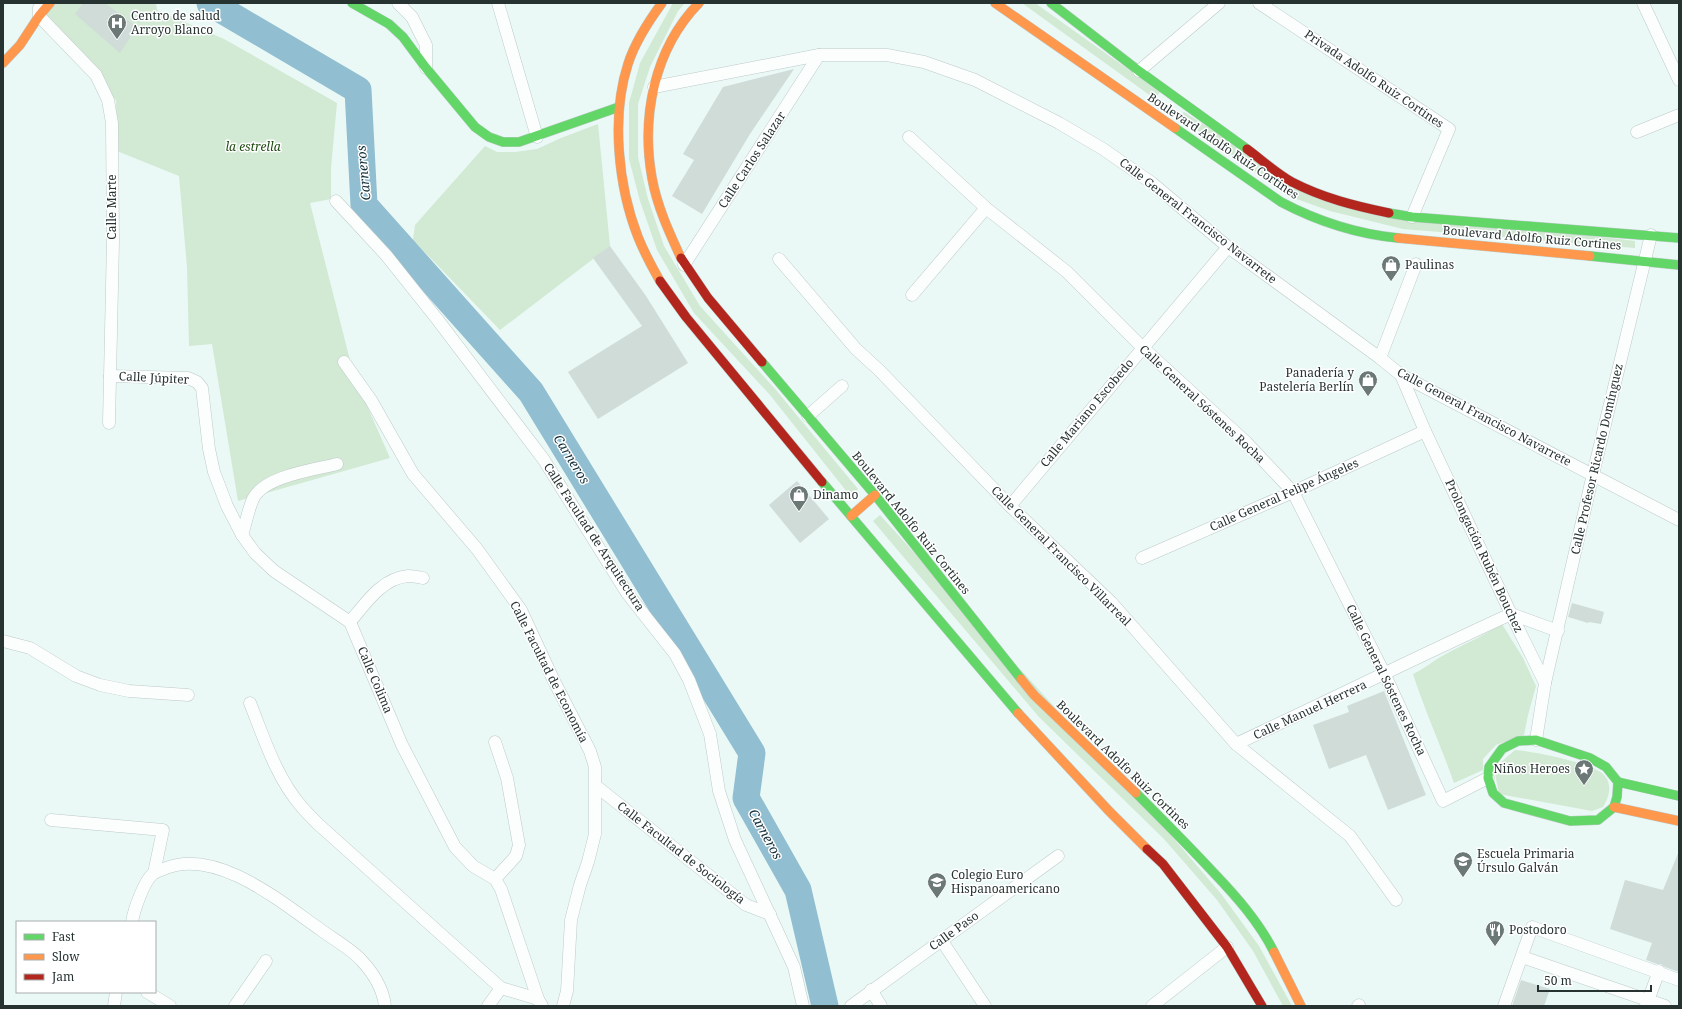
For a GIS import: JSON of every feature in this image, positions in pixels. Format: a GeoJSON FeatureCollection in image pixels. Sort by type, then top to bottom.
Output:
{"type":"FeatureCollection","features":[{"type":"Feature","properties":{"kind":"main road"},"geometry":{"type":"LineString","coordinates":[[3,63],[20,44],[39,16],[50,3]]}},
{"type":"Feature","properties":{"kind":"main road"},"geometry":{"type":"LineString","coordinates":[[352,3],[388,24],[403,37],[426,68],[475,127],[489,137],[503,142],[519,142],[537,137],[619,107]]}},
{"type":"Feature","properties":{"kind":"main road"},"geometry":{"type":"LineString","coordinates":[[662,3],[646,25],[628,64],[619,107],[618,151],[626,197],[638,238],[660,282],[686,317],[1019,715],[1109,811],[1164,864],[1226,947],[1262,1006]]}},
{"type":"Feature","properties":{"kind":"main road","name":"Boulevard Adolfo Ruiz Cortines"},"geometry":{"type":"LineString","coordinates":[[699,3],[686,16],[666,50],[654,87],[648,115],[648,154],[654,185],[665,223],[684,264],[708,298],[875,496],[1034,695],[1183,839],[1238,898],[1269,941],[1301,1006]]}},
{"type":"Feature","properties":{"kind":"main road","name":"Boulevard Adolfo Ruiz Cortines"},"geometry":{"type":"LineString","coordinates":[[995,3],[1281,202],[1307,216],[1343,228],[1378,236],[1679,265]]}},
{"type":"Feature","properties":{"kind":"main road","name":"Boulevard Adolfo Ruiz Cortines"},"geometry":{"type":"LineString","coordinates":[[1051,3],[1139,71],[1167,99],[1291,181],[1320,195],[1350,206],[1412,217],[1679,238]]}},
{"type":"Feature","properties":{"kind":"main road"},"geometry":{"type":"LineString","coordinates":[[1155,115],[1167,99]]}},
{"type":"Feature","properties":{"kind":"main road"},"geometry":{"type":"LineString","coordinates":[[851,516],[875,496]]}},
{"type":"Feature","properties":{"kind":"main road"},"geometry":{"type":"LineString","coordinates":[[1618,782],[1617,797],[1614,807],[1598,820],[1570,821],[1504,803],[1493,793],[1488,778],[1489,767],[1502,749],[1518,741],[1536,740],[1590,758],[1606,767],[1618,782],[1679,796]]}},
{"type":"Feature","properties":{"kind":"main road"},"geometry":{"type":"LineString","coordinates":[[1614,807],[1679,821]]}},
{"type":"Feature","properties":{"kind":"street"},"geometry":{"type":"LineString","coordinates":[[39,16],[40,3]]}},
{"type":"Feature","properties":{"kind":"street"},"geometry":{"type":"LineString","coordinates":[[398,3],[412,17],[426,45],[426,68]]}},
{"type":"Feature","properties":{"kind":"street"},"geometry":{"type":"LineString","coordinates":[[498,3],[537,137]]}},
{"type":"Feature","properties":{"kind":"street"},"geometry":{"type":"LineString","coordinates":[[1139,71],[1219,3]]}},
{"type":"Feature","properties":{"kind":"street","name":"Privada Adolfo Ruiz Cortines"},"geometry":{"type":"LineString","coordinates":[[1259,3],[1449,129],[1412,217]]}},
{"type":"Feature","properties":{"kind":"street"},"geometry":{"type":"LineString","coordinates":[[1643,3],[1679,80]]}},
{"type":"Feature","properties":{"kind":"street","name":"Calle Marte"},"geometry":{"type":"LineString","coordinates":[[39,16],[96,75],[108,100],[112,123],[113,241],[109,423]]}},
{"type":"Feature","properties":{"kind":"street","name":"Calle General Francisco Navarrete"},"geometry":{"type":"LineString","coordinates":[[654,87],[819,55],[887,55],[924,62],[975,80],[1103,149],[1152,183],[1228,247],[1401,375],[1679,520]]}},
{"type":"Feature","properties":{"kind":"street","name":"Calle Carlos Salazar"},"geometry":{"type":"LineString","coordinates":[[684,264],[819,55]]}},
{"type":"Feature","properties":{"kind":"street"},"geometry":{"type":"LineString","coordinates":[[1637,132],[1679,115]]}},
{"type":"Feature","properties":{"kind":"street","name":"Calle General Sóstenes Rocha"},"geometry":{"type":"LineString","coordinates":[[909,136],[986,208],[1067,272],[1142,347],[1246,442],[1293,492],[1384,675],[1443,801],[1488,778]]}},
{"type":"Feature","properties":{"kind":"street","name":"Calle Facultad de Arquitectura"},"geometry":{"type":"LineString","coordinates":[[336,201],[396,267],[540,454],[627,593],[676,654],[689,680],[710,734],[719,791],[735,840],[794,967],[803,1006]]}},
{"type":"Feature","properties":{"kind":"street"},"geometry":{"type":"LineString","coordinates":[[912,295],[986,208]]}},
{"type":"Feature","properties":{"kind":"street","name":"Calle Profesor Ricardo Domínguez"},"geometry":{"type":"LineString","coordinates":[[1545,683],[1593,474],[1651,235]]}},
{"type":"Feature","properties":{"kind":"street","name":"Calle Mariano Escobedo"},"geometry":{"type":"LineString","coordinates":[[1010,506],[1142,347],[1228,247]]}},
{"type":"Feature","properties":{"kind":"street","name":"Calle General Francisco Villarreal"},"geometry":{"type":"LineString","coordinates":[[779,259],[856,349],[879,370],[1010,506],[1111,602],[1236,744],[1350,836],[1396,900]]}},
{"type":"Feature","properties":{"kind":"street"},"geometry":{"type":"LineString","coordinates":[[1380,358],[1416,264]]}},
{"type":"Feature","properties":{"kind":"street","name":"Calle Facultad de Economía"},"geometry":{"type":"LineString","coordinates":[[344,362],[371,400],[414,474],[477,549],[521,610],[554,681],[590,751],[595,767],[595,834],[571,920],[567,991],[563,1006]]}},
{"type":"Feature","properties":{"kind":"street","name":"Prolongación Rubén Bouchez"},"geometry":{"type":"LineString","coordinates":[[1401,375],[1425,431],[1545,683]]}},
{"type":"Feature","properties":{"kind":"street","name":"Calle Júpiter"},"geometry":{"type":"LineString","coordinates":[[110,376],[188,378],[197,382],[202,388],[209,449],[214,472],[227,506],[242,535]]}},
{"type":"Feature","properties":{"kind":"street"},"geometry":{"type":"LineString","coordinates":[[808,416],[842,386]]}},
{"type":"Feature","properties":{"kind":"street","name":"Calle General Felipe Ángeles"},"geometry":{"type":"LineString","coordinates":[[1142,558],[1293,492],[1425,431]]}},
{"type":"Feature","properties":{"kind":"street"},"geometry":{"type":"LineString","coordinates":[[337,464],[277,480],[263,487],[253,498],[242,535],[255,553],[274,571],[350,622],[374,593],[394,580],[408,576],[423,578]]}},
{"type":"Feature","properties":{"kind":"street"},"geometry":{"type":"LineString","coordinates":[[1511,614],[1558,631]]}},
{"type":"Feature","properties":{"kind":"street","name":"Calle Manuel Herrera"},"geometry":{"type":"LineString","coordinates":[[1236,744],[1511,614]]}},
{"type":"Feature","properties":{"kind":"street","name":"Calle Colima"},"geometry":{"type":"LineString","coordinates":[[350,622],[402,745],[456,847],[473,866],[494,879],[501,889],[540,1002]]}},
{"type":"Feature","properties":{"kind":"street"},"geometry":{"type":"LineString","coordinates":[[3,641],[30,648],[76,676],[100,685],[129,690],[188,695]]}},
{"type":"Feature","properties":{"kind":"street"},"geometry":{"type":"LineString","coordinates":[[1536,740],[1545,683]]}},
{"type":"Feature","properties":{"kind":"street"},"geometry":{"type":"LineString","coordinates":[[250,703],[274,763],[300,805],[318,824],[501,988],[540,1002]]}},
{"type":"Feature","properties":{"kind":"street"},"geometry":{"type":"LineString","coordinates":[[494,879],[516,856],[519,845],[507,778],[495,742]]}},
{"type":"Feature","properties":{"kind":"street","name":"Calle Facultad de Sociología"},"geometry":{"type":"LineString","coordinates":[[596,786],[746,905],[770,914]]}},
{"type":"Feature","properties":{"kind":"street"},"geometry":{"type":"LineString","coordinates":[[51,820],[163,830],[154,873],[144,887],[135,909],[132,921]]}},
{"type":"Feature","properties":{"kind":"street","name":"Calle Paso"},"geometry":{"type":"LineString","coordinates":[[851,1006],[1058,856]]}},
{"type":"Feature","properties":{"kind":"street"},"geometry":{"type":"LineString","coordinates":[[154,873],[175,865],[199,864],[226,871],[256,886],[361,959],[375,978],[384,994],[385,1006]]}},
{"type":"Feature","properties":{"kind":"street"},"geometry":{"type":"LineString","coordinates":[[1504,1006],[1532,927],[1658,971],[1679,980]]}},
{"type":"Feature","properties":{"kind":"street"},"geometry":{"type":"LineString","coordinates":[[942,941],[985,1006]]}},
{"type":"Feature","properties":{"kind":"street"},"geometry":{"type":"LineString","coordinates":[[1152,1006],[1226,947]]}},
{"type":"Feature","properties":{"kind":"street"},"geometry":{"type":"LineString","coordinates":[[1522,956],[1647,1003],[1665,1006]]}},
{"type":"Feature","properties":{"kind":"street"},"geometry":{"type":"LineString","coordinates":[[235,1006],[266,961]]}},
{"type":"Feature","properties":{"kind":"street"},"geometry":{"type":"LineString","coordinates":[[1647,1003],[1658,971]]}},
{"type":"Feature","properties":{"kind":"street"},"geometry":{"type":"LineString","coordinates":[[488,1006],[501,988]]}},
{"type":"Feature","properties":{"kind":"street"},"geometry":{"type":"LineString","coordinates":[[872,990],[881,1006]]}},
{"type":"Feature","properties":{"kind":"street"},"geometry":{"type":"LineString","coordinates":[[114,1006],[116,993]]}},
{"type":"Feature","properties":{"kind":"street"},"geometry":{"type":"LineString","coordinates":[[148,993],[170,1006]]}},
{"type":"Feature","properties":{"kind":"green space","name":"la estrella"},"geometry":{"type":"Polygon","coordinates":[[[54,3],[156,3],[157,10],[224,39],[337,103],[331,168],[331,199],[310,203],[354,376],[390,458],[238,501],[212,344],[189,346],[187,267],[179,176],[117,151],[116,100],[57,33],[39,16],[54,3]]]}},
{"type":"Feature","properties":{"kind":"green space"},"geometry":{"type":"Polygon","coordinates":[[[673,3],[685,3],[678,11],[650,67],[638,104],[638,157],[648,199],[664,246],[700,306],[776,390],[858,489],[851,497],[770,395],[694,313],[657,250],[640,201],[629,159],[629,103],[640,63],[673,3]]]}},
{"type":"Feature","properties":{"kind":"green space"},"geometry":{"type":"Polygon","coordinates":[[[1022,3],[1035,3],[1160,92],[1155,99],[1022,3]]]}},
{"type":"Feature","properties":{"kind":"green space"},"geometry":{"type":"Polygon","coordinates":[[[1184,112],[1332,204],[1635,241],[1635,248],[1403,229],[1330,211],[1291,197],[1179,117],[1184,112]]]}},
{"type":"Feature","properties":{"kind":"green space"},"geometry":{"type":"Polygon","coordinates":[[[598,124],[610,246],[500,330],[413,240],[415,225],[485,146],[497,152],[515,152],[537,149],[598,124]]]}},
{"type":"Feature","properties":{"kind":"green space"},"geometry":{"type":"Polygon","coordinates":[[[880,515],[1170,834],[1222,895],[1259,946],[1292,1006],[1283,1006],[1253,951],[1217,900],[1164,839],[1039,717],[873,521],[880,515]]]}},
{"type":"Feature","properties":{"kind":"green space"},"geometry":{"type":"Polygon","coordinates":[[[1502,624],[1523,658],[1536,686],[1524,735],[1496,745],[1483,759],[1483,770],[1454,783],[1413,674],[1444,655],[1502,624]]]}},
{"type":"Feature","properties":{"kind":"green space"},"geometry":{"type":"Polygon","coordinates":[[[1515,750],[1562,758],[1588,766],[1598,771],[1607,779],[1609,787],[1607,799],[1603,807],[1592,811],[1499,794],[1494,768],[1515,750]]]}},
{"type":"Feature","properties":{"kind":"building","name":"Centro de salud Arroyo Blanco"},"geometry":{"type":"Polygon","coordinates":[[[83,3],[105,3],[137,27],[120,53],[75,14],[83,3]]]}},
{"type":"Feature","properties":{"kind":"building"},"geometry":{"type":"Polygon","coordinates":[[[794,69],[750,134],[702,214],[672,196],[694,160],[683,154],[723,87],[794,69]]]}},
{"type":"Feature","properties":{"kind":"building"},"geometry":{"type":"Polygon","coordinates":[[[610,246],[646,296],[688,363],[598,419],[568,372],[642,326],[593,258],[610,246]]]}},
{"type":"Feature","properties":{"kind":"building","name":"Dinamo"},"geometry":{"type":"Polygon","coordinates":[[[797,481],[829,519],[800,543],[769,505],[797,481]]]}},
{"type":"Feature","properties":{"kind":"building"},"geometry":{"type":"Polygon","coordinates":[[[1572,603],[1604,612],[1601,624],[1588,623],[1568,617],[1572,603]]]}},
{"type":"Feature","properties":{"kind":"building"},"geometry":{"type":"Polygon","coordinates":[[[1384,691],[1426,795],[1388,810],[1366,755],[1329,769],[1313,725],[1349,712],[1347,706],[1384,691]]]}},
{"type":"Feature","properties":{"kind":"building"},"geometry":{"type":"Polygon","coordinates":[[[1679,851],[1679,972],[1661,964],[1646,960],[1652,943],[1610,929],[1625,880],[1663,890],[1679,851]]]}},
{"type":"Feature","properties":{"kind":"building"},"geometry":{"type":"Polygon","coordinates":[[[1521,980],[1550,989],[1544,1006],[1512,1006],[1521,980]]]}},
{"type":"Feature","properties":{"kind":"waterway","name":"Carneros"},"geometry":{"type":"LineString","coordinates":[[210,3],[358,90],[364,205],[531,392],[752,753],[746,798],[798,890],[825,1006]]}},
{"type":"Feature","properties":{"kind":"traffic: fast"},"geometry":{"type":"LineString","coordinates":[[352,3],[389,24],[403,37],[426,68],[475,127],[489,137],[503,142],[519,142],[619,107]]}},
{"type":"Feature","properties":{"kind":"traffic: fast"},"geometry":{"type":"LineString","coordinates":[[1051,3],[1139,71],[1247,149]]}},
{"type":"Feature","properties":{"kind":"traffic: fast"},"geometry":{"type":"LineString","coordinates":[[1175,128],[1281,202],[1295,209],[1323,221],[1352,230],[1398,238]]}},
{"type":"Feature","properties":{"kind":"traffic: fast"},"geometry":{"type":"LineString","coordinates":[[1389,213],[1412,217],[1679,238]]}},
{"type":"Feature","properties":{"kind":"traffic: fast"},"geometry":{"type":"LineString","coordinates":[[1590,256],[1679,265]]}},
{"type":"Feature","properties":{"kind":"traffic: fast"},"geometry":{"type":"LineString","coordinates":[[762,362],[875,495],[1021,679]]}},
{"type":"Feature","properties":{"kind":"traffic: fast"},"geometry":{"type":"LineString","coordinates":[[822,482],[1018,713]]}},
{"type":"Feature","properties":{"kind":"traffic: fast"},"geometry":{"type":"LineString","coordinates":[[1536,740],[1590,758],[1606,767],[1618,782],[1617,797],[1614,807],[1598,820],[1570,821],[1504,803],[1493,793],[1488,778],[1489,767],[1502,749],[1518,741],[1536,740]]}},
{"type":"Feature","properties":{"kind":"traffic: fast"},"geometry":{"type":"LineString","coordinates":[[1618,782],[1679,796]]}},
{"type":"Feature","properties":{"kind":"traffic: fast"},"geometry":{"type":"LineString","coordinates":[[1136,793],[1222,881],[1254,920],[1274,952]]}},
{"type":"Feature","properties":{"kind":"traffic: slow"},"geometry":{"type":"LineString","coordinates":[[3,63],[20,45],[39,16],[50,3]]}},
{"type":"Feature","properties":{"kind":"traffic: slow"},"geometry":{"type":"LineString","coordinates":[[660,281],[638,237],[631,217],[622,174],[618,128],[623,84],[628,64],[642,32],[662,3]]}},
{"type":"Feature","properties":{"kind":"traffic: slow"},"geometry":{"type":"LineString","coordinates":[[681,258],[664,219],[654,188],[649,155],[648,131],[654,85],[661,63],[671,41],[684,21],[699,3]]}},
{"type":"Feature","properties":{"kind":"traffic: slow"},"geometry":{"type":"LineString","coordinates":[[995,3],[1175,128]]}},
{"type":"Feature","properties":{"kind":"traffic: slow"},"geometry":{"type":"LineString","coordinates":[[1398,238],[1590,256]]}},
{"type":"Feature","properties":{"kind":"traffic: slow"},"geometry":{"type":"LineString","coordinates":[[851,516],[875,495]]}},
{"type":"Feature","properties":{"kind":"traffic: slow"},"geometry":{"type":"LineString","coordinates":[[1021,679],[1034,695],[1136,793]]}},
{"type":"Feature","properties":{"kind":"traffic: slow"},"geometry":{"type":"LineString","coordinates":[[1018,713],[1109,811],[1147,849]]}},
{"type":"Feature","properties":{"kind":"traffic: slow"},"geometry":{"type":"LineString","coordinates":[[1614,807],[1679,821]]}},
{"type":"Feature","properties":{"kind":"traffic: slow"},"geometry":{"type":"LineString","coordinates":[[1274,952],[1301,1006]]}},
{"type":"Feature","properties":{"kind":"traffic: jam"},"geometry":{"type":"LineString","coordinates":[[1247,149],[1280,175],[1315,193],[1339,201],[1389,213]]}},
{"type":"Feature","properties":{"kind":"traffic: jam"},"geometry":{"type":"LineString","coordinates":[[681,258],[708,298],[762,362]]}},
{"type":"Feature","properties":{"kind":"traffic: jam"},"geometry":{"type":"LineString","coordinates":[[660,281],[686,317],[822,482]]}},
{"type":"Feature","properties":{"kind":"traffic: jam"},"geometry":{"type":"LineString","coordinates":[[1147,849],[1163,864],[1227,947],[1262,1006]]}},
{"type":"Feature","properties":{"kind":"place","name":"Centro de salud Arroyo Blanco"},"geometry":{"type":"Point","coordinates":[117,40]}},
{"type":"Feature","properties":{"kind":"place","name":"Paulinas"},"geometry":{"type":"Point","coordinates":[1391,282]}},
{"type":"Feature","properties":{"kind":"place","name":"Panadería y Pastelería Berlín"},"geometry":{"type":"Point","coordinates":[1368,397]}},
{"type":"Feature","properties":{"kind":"place","name":"Dinamo"},"geometry":{"type":"Point","coordinates":[799,512]}},
{"type":"Feature","properties":{"kind":"place","name":"Niños Heroes"},"geometry":{"type":"Point","coordinates":[1584,786]}},
{"type":"Feature","properties":{"kind":"place","name":"Escuela Primaria Úrsulo Galván"},"geometry":{"type":"Point","coordinates":[1463,878]}},
{"type":"Feature","properties":{"kind":"place","name":"Colegio Euro Hispanoamericano"},"geometry":{"type":"Point","coordinates":[937,899]}},
{"type":"Feature","properties":{"kind":"place","name":"Postodoro"},"geometry":{"type":"Point","coordinates":[1495,947]}}]}
